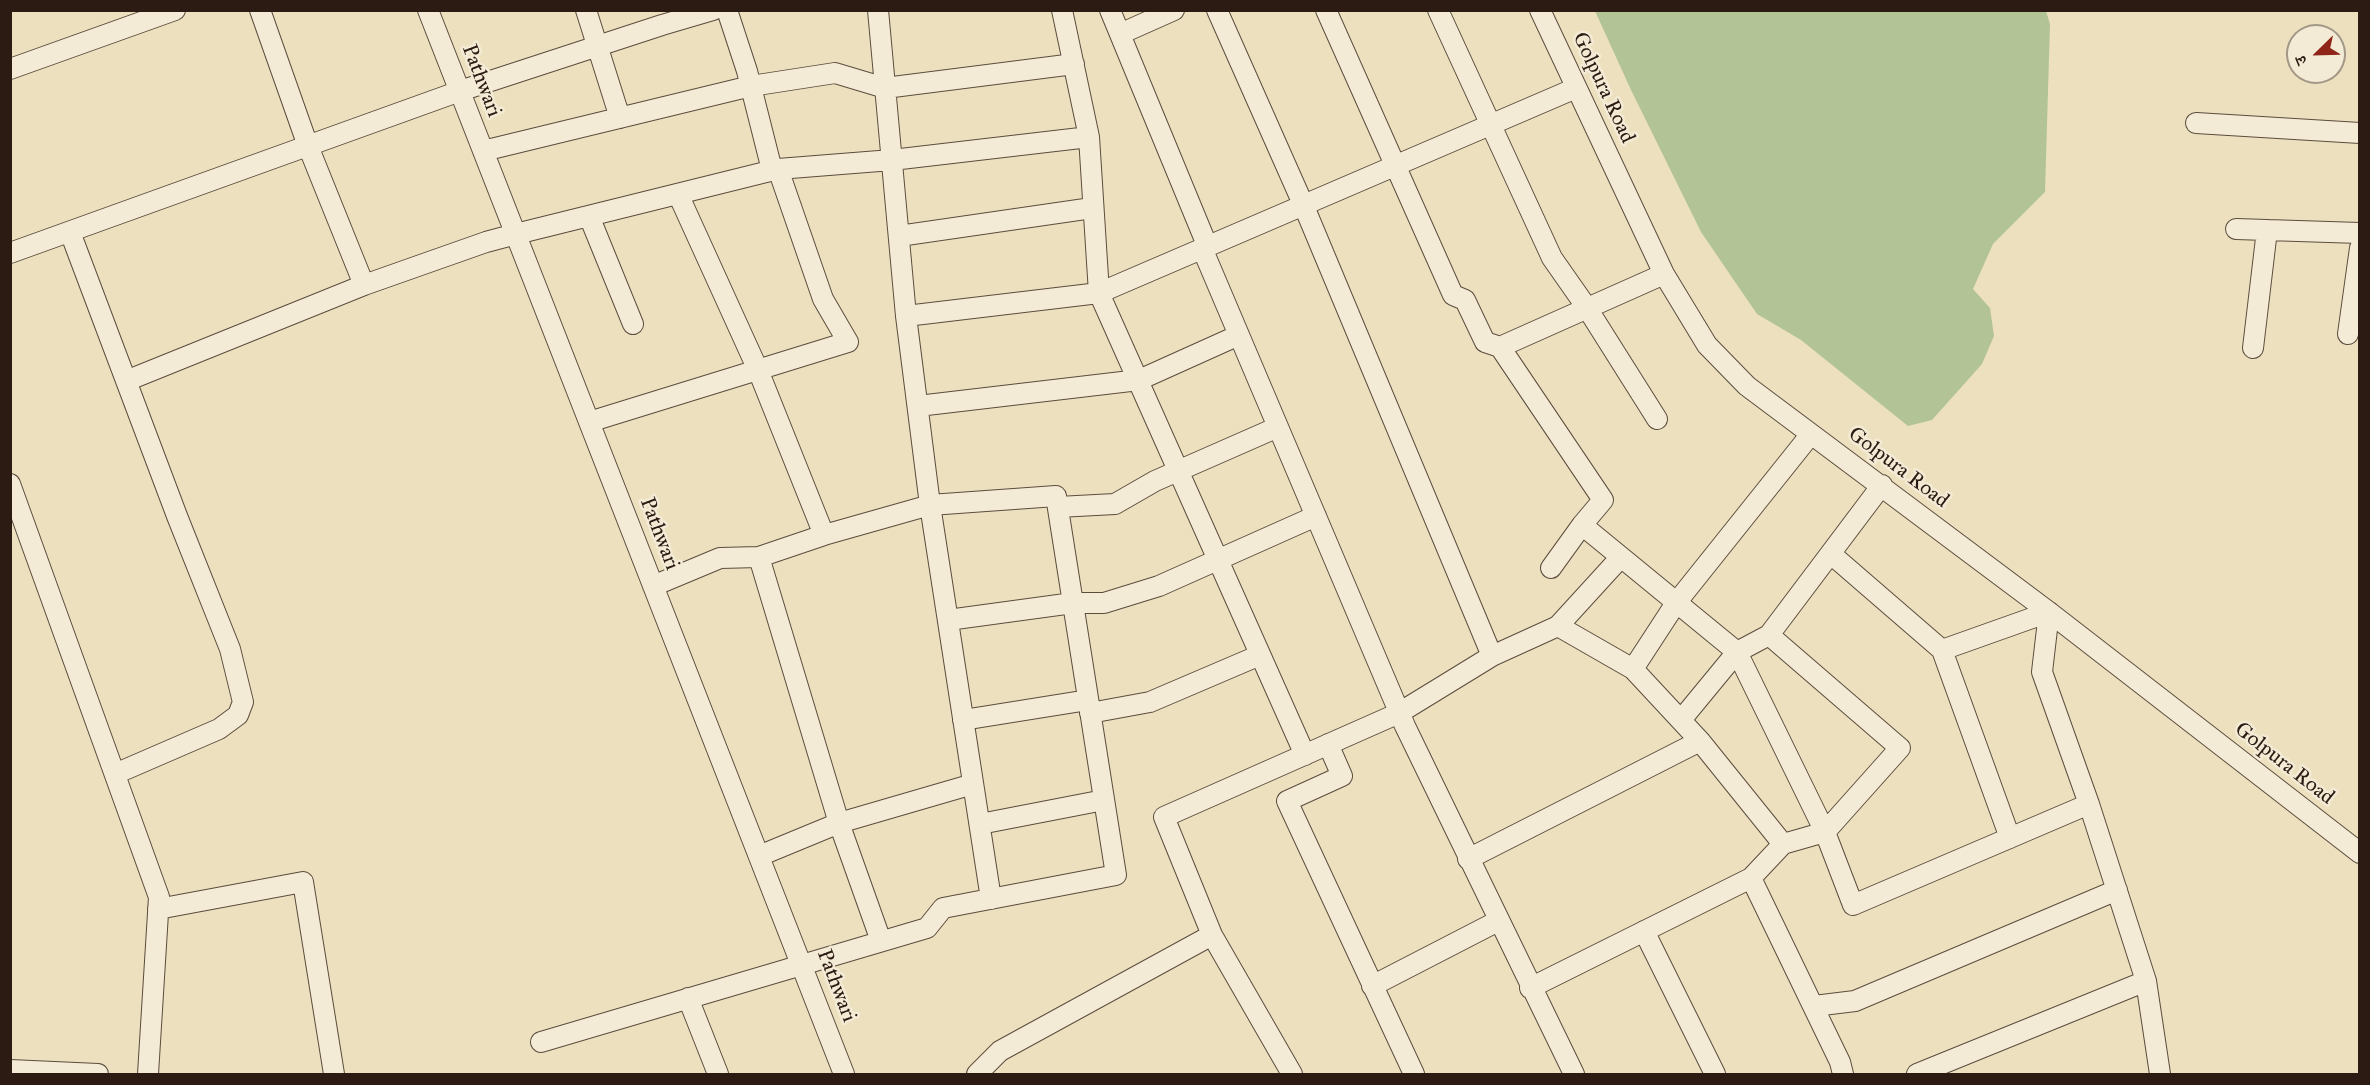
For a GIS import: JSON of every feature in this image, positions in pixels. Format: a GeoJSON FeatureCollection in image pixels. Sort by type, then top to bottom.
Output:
{"type":"FeatureCollection","features":[{"type":"Feature","properties":{"kind":"street"},"geometry":{"type":"LineString","coordinates":[[10,69],[175,10]]}},
{"type":"Feature","properties":{"kind":"street"},"geometry":{"type":"LineString","coordinates":[[260,10],[308,146],[364,285]]}},
{"type":"Feature","properties":{"kind":"street"},"geometry":{"type":"LineString","coordinates":[[586,10],[620,118]]}},
{"type":"Feature","properties":{"kind":"street"},"geometry":{"type":"LineString","coordinates":[[10,253],[460,91],[713,10]]}},
{"type":"Feature","properties":{"kind":"street"},"geometry":{"type":"LineString","coordinates":[[589,422],[848,342],[823,299],[775,170],[726,10]]}},
{"type":"Feature","properties":{"kind":"street"},"geometry":{"type":"LineString","coordinates":[[878,10],[906,316],[930,505],[991,899]]}},
{"type":"Feature","properties":{"kind":"street"},"geometry":{"type":"LineString","coordinates":[[1062,10],[1089,137],[1092,208],[1100,293],[1305,754]]}},
{"type":"Feature","properties":{"kind":"street"},"geometry":{"type":"LineString","coordinates":[[1110,10],[1239,335],[1400,713],[1530,988],[1574,1074]]}},
{"type":"Feature","properties":{"kind":"street"},"geometry":{"type":"LineString","coordinates":[[1120,34],[1174,10]]}},
{"type":"Feature","properties":{"kind":"street"},"geometry":{"type":"LineString","coordinates":[[1217,10],[1303,204],[1492,656]]}},
{"type":"Feature","properties":{"kind":"street"},"geometry":{"type":"LineString","coordinates":[[1326,10],[1453,295],[1465,300],[1485,342],[1500,347],[1603,500],[1551,568]]}},
{"type":"Feature","properties":{"kind":"street"},"geometry":{"type":"LineString","coordinates":[[1438,10],[1552,258],[1657,419]]}},
{"type":"Feature","properties":{"kind":"street","name":"Golpura Road"},"geometry":{"type":"LineString","coordinates":[[1540,10],[1664,274],[1707,345],[1747,386],[2049,612],[2360,853]]}},
{"type":"Feature","properties":{"kind":"street","name":"Pathwari"},"geometry":{"type":"LineString","coordinates":[[429,11],[844,1074]]}},
{"type":"Feature","properties":{"kind":"street"},"geometry":{"type":"LineString","coordinates":[[483,151],[751,86],[835,73],[885,88],[1074,64]]}},
{"type":"Feature","properties":{"kind":"street"},"geometry":{"type":"LineString","coordinates":[[906,316],[1100,293],[1576,88]]}},
{"type":"Feature","properties":{"kind":"street"},"geometry":{"type":"LineString","coordinates":[[2196,123],[2360,133]]}},
{"type":"Feature","properties":{"kind":"street"},"geometry":{"type":"LineString","coordinates":[[126,381],[364,285],[486,242],[516,234],[775,170],[892,160],[1089,137]]}},
{"type":"Feature","properties":{"kind":"street"},"geometry":{"type":"LineString","coordinates":[[678,194],[758,370],[824,535]]}},
{"type":"Feature","properties":{"kind":"street"},"geometry":{"type":"LineString","coordinates":[[899,236],[1092,208]]}},
{"type":"Feature","properties":{"kind":"street"},"geometry":{"type":"LineString","coordinates":[[589,216],[633,324]]}},
{"type":"Feature","properties":{"kind":"street"},"geometry":{"type":"LineString","coordinates":[[2236,229],[2360,233]]}},
{"type":"Feature","properties":{"kind":"street"},"geometry":{"type":"LineString","coordinates":[[2253,348],[2267,230]]}},
{"type":"Feature","properties":{"kind":"street"},"geometry":{"type":"LineString","coordinates":[[70,232],[177,516],[230,649],[243,702],[238,715],[219,729],[115,774]]}},
{"type":"Feature","properties":{"kind":"street"},"geometry":{"type":"LineString","coordinates":[[2348,334],[2360,248]]}},
{"type":"Feature","properties":{"kind":"street"},"geometry":{"type":"LineString","coordinates":[[1500,347],[1664,274]]}},
{"type":"Feature","properties":{"kind":"street"},"geometry":{"type":"LineString","coordinates":[[918,406],[1139,381],[1239,335]]}},
{"type":"Feature","properties":{"kind":"street"},"geometry":{"type":"LineString","coordinates":[[1058,507],[1116,504],[1155,480],[1278,427]]}},
{"type":"Feature","properties":{"kind":"street"},"geometry":{"type":"LineString","coordinates":[[1633,669],[1676,603],[1811,434]]}},
{"type":"Feature","properties":{"kind":"street"},"geometry":{"type":"LineString","coordinates":[[10,484],[159,897],[148,1074]]}},
{"type":"Feature","properties":{"kind":"street"},"geometry":{"type":"LineString","coordinates":[[1681,720],[1737,652],[1769,635],[1882,485]]}},
{"type":"Feature","properties":{"kind":"street"},"geometry":{"type":"LineString","coordinates":[[541,1042],[927,928],[943,908],[1116,875],[1056,496],[930,505],[824,535],[759,557],[720,558],[653,586]]}},
{"type":"Feature","properties":{"kind":"street"},"geometry":{"type":"LineString","coordinates":[[948,620],[1073,603],[1104,603],[1159,586],[1316,516]]}},
{"type":"Feature","properties":{"kind":"street"},"geometry":{"type":"LineString","coordinates":[[1582,525],[1737,652],[1825,832],[1853,905],[2089,804]]}},
{"type":"Feature","properties":{"kind":"street"},"geometry":{"type":"LineString","coordinates":[[1831,554],[1942,650],[2010,838]]}},
{"type":"Feature","properties":{"kind":"street"},"geometry":{"type":"LineString","coordinates":[[1286,1072],[1212,936],[1164,817],[1400,713],[1492,656],[1558,626],[1620,556]]}},
{"type":"Feature","properties":{"kind":"street"},"geometry":{"type":"LineString","coordinates":[[759,557],[839,823],[881,941]]}},
{"type":"Feature","properties":{"kind":"street"},"geometry":{"type":"LineString","coordinates":[[1942,650],[2049,612],[2042,672],[2089,804],[2146,981],[2160,1074]]}},
{"type":"Feature","properties":{"kind":"street"},"geometry":{"type":"LineString","coordinates":[[1558,626],[1633,669],[1700,741],[1783,844]]}},
{"type":"Feature","properties":{"kind":"street"},"geometry":{"type":"LineString","coordinates":[[1530,988],[1751,878],[1783,844],[1825,832],[1900,748],[1769,635]]}},
{"type":"Feature","properties":{"kind":"street"},"geometry":{"type":"LineString","coordinates":[[963,720],[1150,702],[1260,655]]}},
{"type":"Feature","properties":{"kind":"street"},"geometry":{"type":"LineString","coordinates":[[1468,859],[1700,741]]}},
{"type":"Feature","properties":{"kind":"street"},"geometry":{"type":"LineString","coordinates":[[1328,744],[1342,776],[1287,801],[1414,1074]]}},
{"type":"Feature","properties":{"kind":"street"},"geometry":{"type":"LineString","coordinates":[[759,856],[839,823],[973,783]]}},
{"type":"Feature","properties":{"kind":"street"},"geometry":{"type":"LineString","coordinates":[[980,824],[1104,800]]}},
{"type":"Feature","properties":{"kind":"street"},"geometry":{"type":"LineString","coordinates":[[1751,878],[1814,1006],[1840,1062],[1843,1074]]}},
{"type":"Feature","properties":{"kind":"street"},"geometry":{"type":"LineString","coordinates":[[158,909],[303,882],[334,1074]]}},
{"type":"Feature","properties":{"kind":"street"},"geometry":{"type":"LineString","coordinates":[[1814,1006],[1855,1001],[2117,890]]}},
{"type":"Feature","properties":{"kind":"street"},"geometry":{"type":"LineString","coordinates":[[1372,986],[1498,921]]}},
{"type":"Feature","properties":{"kind":"street"},"geometry":{"type":"LineString","coordinates":[[1644,931],[1715,1074]]}},
{"type":"Feature","properties":{"kind":"street"},"geometry":{"type":"LineString","coordinates":[[977,1074],[1000,1051],[1212,936]]}},
{"type":"Feature","properties":{"kind":"street"},"geometry":{"type":"LineString","coordinates":[[1917,1074],[2146,981]]}},
{"type":"Feature","properties":{"kind":"street"},"geometry":{"type":"LineString","coordinates":[[688,998],[718,1074]]}},
{"type":"Feature","properties":{"kind":"street"},"geometry":{"type":"LineString","coordinates":[[10,1070],[98,1074]]}},
{"type":"Feature","properties":{"kind":"green space"},"geometry":{"type":"Polygon","coordinates":[[[1595,11],[2046,11],[2050,24],[2045,192],[1993,244],[1973,289],[1990,308],[1994,336],[1982,364],[1932,420],[1908,426],[1801,340],[1757,314],[1701,232],[1595,11]]]}}]}
